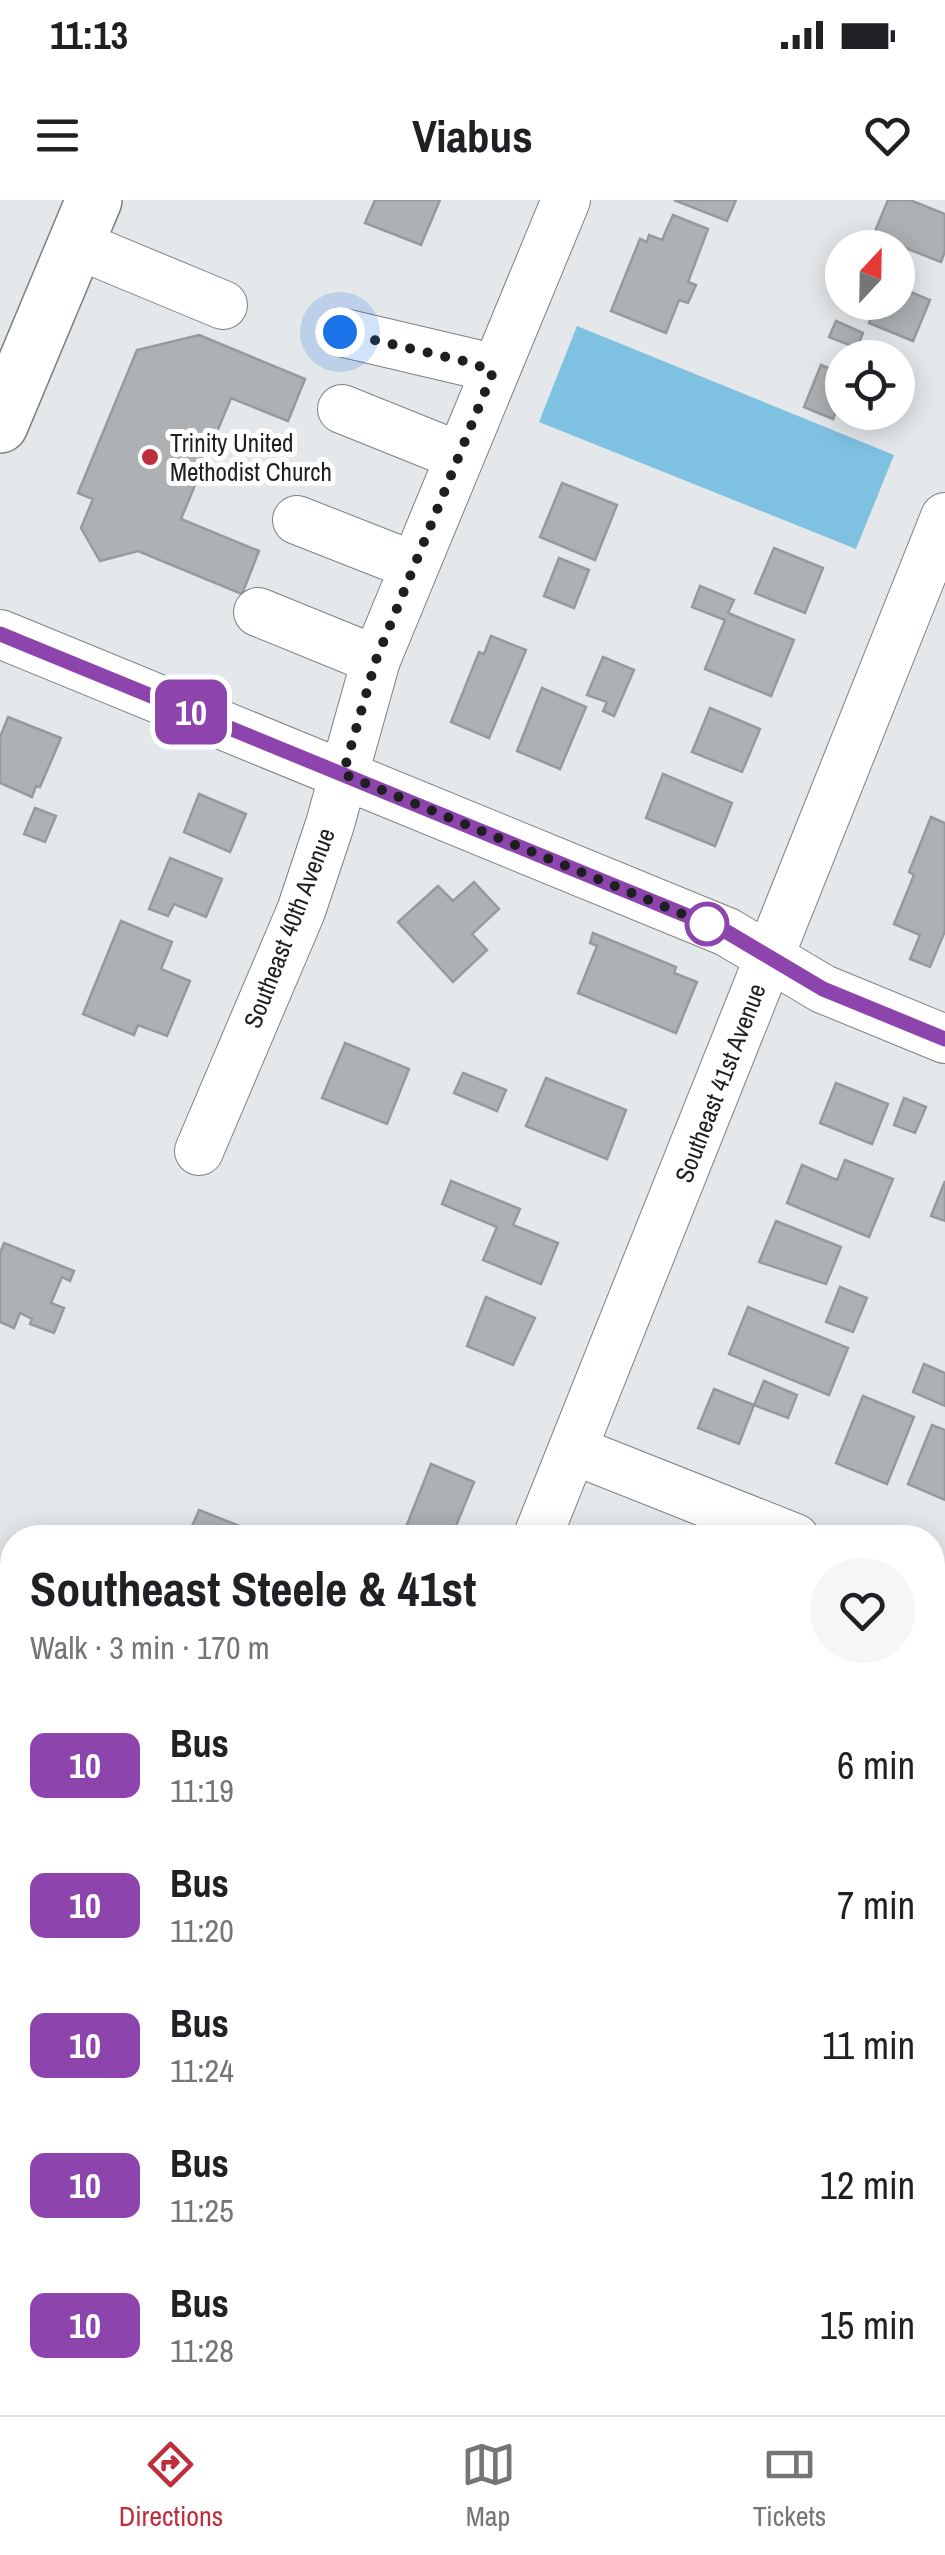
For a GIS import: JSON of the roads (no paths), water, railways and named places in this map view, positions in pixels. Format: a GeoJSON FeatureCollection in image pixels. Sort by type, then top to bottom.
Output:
{"type":"FeatureCollection","features":[{"type":"Feature","properties":{"kind":"main road"},"geometry":{"type":"LineString","coordinates":[[0,425],[85,222]]}},
{"type":"Feature","properties":{"kind":"street","name":"Southeast 40th Avenue"},"geometry":{"type":"LineString","coordinates":[[199,1151],[301,912],[376,660],[566,200]]}},
{"type":"Feature","properties":{"kind":"street"},"geometry":{"type":"LineString","coordinates":[[85,222],[223,305]]}},
{"type":"Feature","properties":{"kind":"street"},"geometry":{"type":"LineString","coordinates":[[340,332],[472,363],[493,372]]}},
{"type":"Feature","properties":{"kind":"street"},"geometry":{"type":"LineString","coordinates":[[342,409],[459,456]]}},
{"type":"Feature","properties":{"kind":"street","name":"Southeast 41st Avenue"},"geometry":{"type":"LineString","coordinates":[[542,1525],[945,517]]}},
{"type":"Feature","properties":{"kind":"street"},"geometry":{"type":"LineString","coordinates":[[297,520],[414,566]]}},
{"type":"Feature","properties":{"kind":"street"},"geometry":{"type":"LineString","coordinates":[[258,612],[376,660]]}},
{"type":"Feature","properties":{"kind":"street"},"geometry":{"type":"LineString","coordinates":[[0,634],[727,932],[823,989],[945,1039]]}},
{"type":"Feature","properties":{"kind":"street"},"geometry":{"type":"LineString","coordinates":[[573,1450],[762,1525]]}},
{"type":"Feature","properties":{"kind":"place","name":"Trinity United Methodist Church"},"geometry":{"type":"Point","coordinates":[150,457]}}]}
